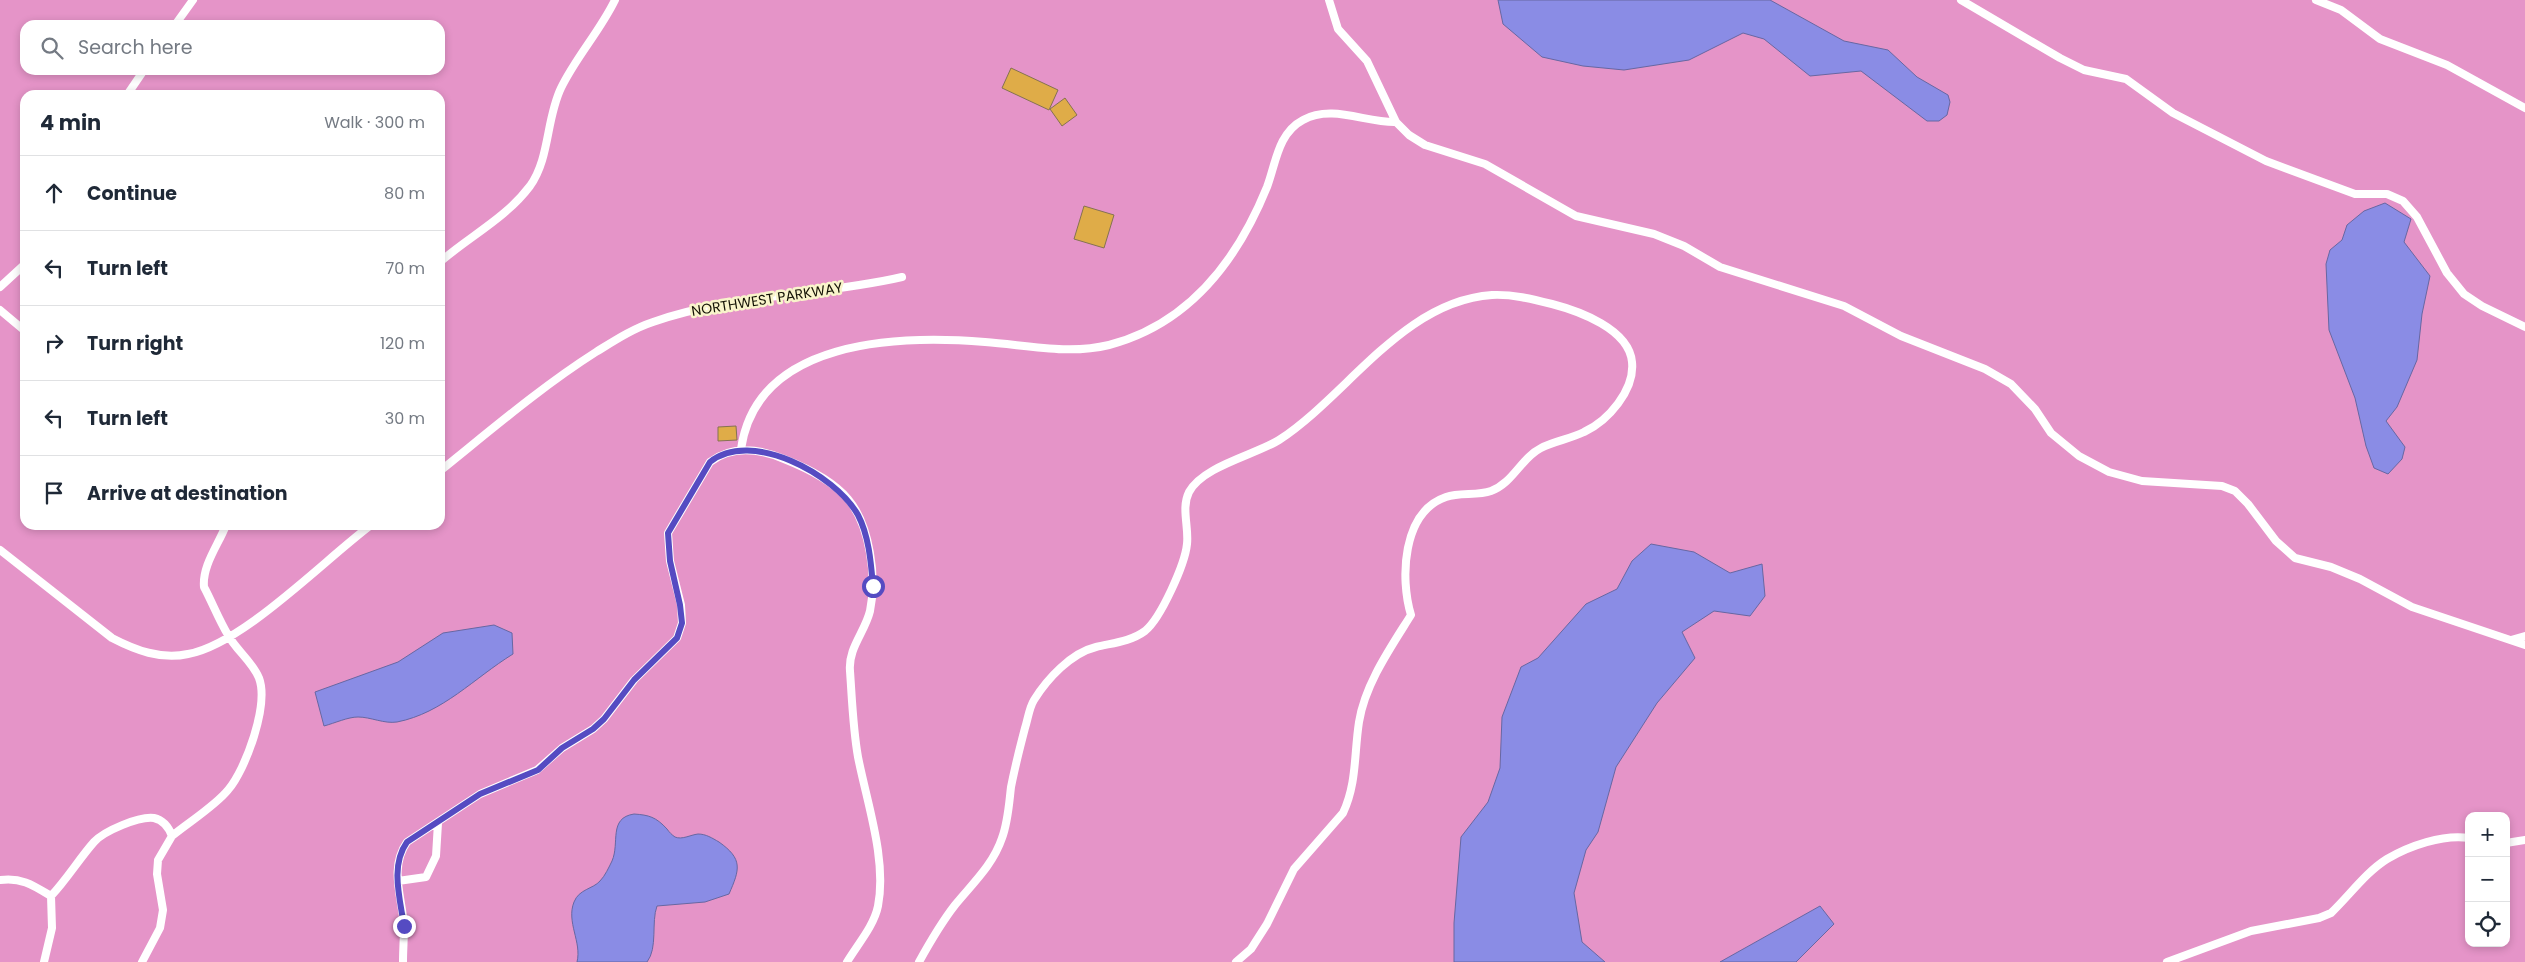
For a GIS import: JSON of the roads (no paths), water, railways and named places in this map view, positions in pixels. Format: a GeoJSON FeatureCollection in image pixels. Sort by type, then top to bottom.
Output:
{"type":"FeatureCollection","features":[{"type":"Feature","properties":{"kind":"lane"},"geometry":{"type":"LineString","coordinates":[[179,20],[193,0]]}},
{"type":"Feature","properties":{"kind":"lane"},"geometry":{"type":"LineString","coordinates":[[445,258],[513,207],[531,184],[541,166],[552,108],[561,88],[615,0]]}},
{"type":"Feature","properties":{"kind":"lane"},"geometry":{"type":"LineString","coordinates":[[1329,0],[1338,29],[1367,61],[1396,122],[1425,145],[1485,164],[1576,216],[1654,234],[1684,246],[1720,267],[1844,306],[1901,336],[1985,369],[2011,384],[2034,409],[2051,433],[2079,456],[2109,472],[2142,481],[2222,486],[2234,491],[2248,504],[2276,541],[2296,558],[2331,567],[2360,579],[2412,607],[2525,645]]}},
{"type":"Feature","properties":{"kind":"lane"},"geometry":{"type":"LineString","coordinates":[[1961,0],[2084,70],[2126,79],[2173,114],[2266,161],[2355,194],[2387,194],[2403,201],[2416,217],[2447,273],[2464,294],[2482,306],[2525,326]]}},
{"type":"Feature","properties":{"kind":"lane"},"geometry":{"type":"LineString","coordinates":[[2316,0],[2341,10],[2380,39],[2447,65],[2525,108]]}},
{"type":"Feature","properties":{"kind":"lane"},"geometry":{"type":"LineString","coordinates":[[130,90],[141,75]]}},
{"type":"Feature","properties":{"kind":"lane"},"geometry":{"type":"LineString","coordinates":[[741,449],[750,419],[782,376],[809,360],[840,350],[896,341],[943,340],[1076,350],[1108,345],[1139,336],[1173,318],[1228,263],[1246,232],[1263,194],[1280,146],[1289,129],[1304,119],[1320,113],[1333,113],[1379,123],[1396,122]]}},
{"type":"Feature","properties":{"kind":"lane"},"geometry":{"type":"LineString","coordinates":[[0,287],[20,269]]}},
{"type":"Feature","properties":{"kind":"lane","name":"NORTHWEST PARKWAY"},"geometry":{"type":"LineString","coordinates":[[445,467],[528,399],[575,366],[625,334],[652,322],[710,306],[902,276]]}},
{"type":"Feature","properties":{"kind":"lane"},"geometry":{"type":"LineString","coordinates":[[919,962],[943,922],[986,868],[1001,842],[1012,782],[1032,703],[1046,683],[1065,664],[1091,648],[1122,642],[1146,630],[1162,608],[1187,544],[1187,495],[1195,484],[1215,470],[1277,441],[1322,407],[1394,338],[1438,310],[1467,299],[1494,294],[1523,297],[1567,308],[1594,319],[1612,331],[1626,345],[1632,361],[1629,384],[1620,402],[1589,430],[1540,448],[1521,465],[1508,481],[1489,492],[1444,497],[1429,508],[1414,528],[1407,549],[1404,572],[1405,595],[1411,615],[1383,662],[1359,721],[1354,782],[1348,802],[1343,813],[1294,869],[1267,924],[1251,949],[1236,962]]}},
{"type":"Feature","properties":{"kind":"lane"},"geometry":{"type":"LineString","coordinates":[[0,310],[20,327]]}},
{"type":"Feature","properties":{"kind":"lane"},"geometry":{"type":"LineString","coordinates":[[403,962],[404,926],[397,870],[399,853],[407,842],[480,794],[538,770],[562,748],[593,729],[604,719],[634,680],[677,638],[682,623],[670,561],[668,533],[710,462],[720,454],[741,449],[772,454],[799,465],[826,481],[848,499],[859,517],[870,552],[873,586],[870,613],[854,647],[850,667],[858,755],[870,812],[880,878],[878,906],[874,918],[847,962]]}},
{"type":"Feature","properties":{"kind":"lane"},"geometry":{"type":"LineString","coordinates":[[142,962],[160,928],[163,910],[157,874],[158,860],[172,836],[227,792],[238,777],[254,734],[262,696],[259,678],[228,636],[204,586],[204,578],[224,530]]}},
{"type":"Feature","properties":{"kind":"lane"},"geometry":{"type":"LineString","coordinates":[[0,550],[112,638],[154,655],[186,655],[200,652],[228,636],[283,596],[365,530]]}},
{"type":"Feature","properties":{"kind":"lane"},"geometry":{"type":"LineString","coordinates":[[2511,640],[2525,636]]}},
{"type":"Feature","properties":{"kind":"lane"},"geometry":{"type":"LineString","coordinates":[[44,962],[52,928],[51,896],[68,878],[95,841],[107,832],[145,818],[156,818],[169,829],[172,836]]}},
{"type":"Feature","properties":{"kind":"lane"},"geometry":{"type":"LineString","coordinates":[[398,881],[426,877],[436,856],[438,823]]}},
{"type":"Feature","properties":{"kind":"lane"},"geometry":{"type":"LineString","coordinates":[[2167,962],[2252,931],[2319,918],[2331,913],[2387,859],[2416,846],[2444,838],[2465,838]]}},
{"type":"Feature","properties":{"kind":"lane"},"geometry":{"type":"LineString","coordinates":[[2510,842],[2525,840]]}},
{"type":"Feature","properties":{"kind":"lane"},"geometry":{"type":"LineString","coordinates":[[0,880],[11,878],[30,882],[51,896]]}},
{"type":"Feature","properties":{"kind":"water"},"geometry":{"type":"Polygon","coordinates":[[[1498,0],[1770,0],[1844,41],[1888,50],[1917,77],[1948,95],[1950,102],[1947,115],[1939,121],[1927,121],[1861,71],[1810,76],[1764,39],[1743,33],[1689,60],[1624,70],[1583,66],[1542,57],[1503,24],[1498,0]]]}},
{"type":"Feature","properties":{"kind":"water"},"geometry":{"type":"Polygon","coordinates":[[[2385,203],[2411,219],[2404,242],[2430,276],[2422,314],[2417,360],[2397,407],[2386,421],[2405,447],[2402,459],[2388,474],[2374,468],[2366,446],[2355,398],[2329,330],[2326,264],[2330,250],[2342,240],[2347,225],[2364,211],[2385,203]]]}},
{"type":"Feature","properties":{"kind":"water"},"geometry":{"type":"Polygon","coordinates":[[[1651,544],[1694,552],[1730,573],[1762,564],[1765,596],[1750,616],[1714,611],[1682,632],[1695,658],[1657,703],[1616,767],[1598,832],[1586,850],[1574,893],[1582,942],[1605,962],[1454,962],[1454,923],[1461,837],[1488,802],[1500,768],[1502,717],[1521,667],[1538,658],[1586,604],[1617,589],[1632,561],[1651,544]]]}},
{"type":"Feature","properties":{"kind":"water"},"geometry":{"type":"Polygon","coordinates":[[[494,625],[512,633],[513,654],[444,703],[429,711],[397,722],[354,717],[324,726],[315,692],[398,662],[443,633],[494,625]]]}},
{"type":"Feature","properties":{"kind":"water"},"geometry":{"type":"Polygon","coordinates":[[[634,814],[656,819],[678,838],[701,834],[719,842],[736,859],[737,871],[733,885],[729,894],[705,902],[657,906],[652,950],[647,962],[577,962],[578,947],[572,917],[574,902],[579,894],[597,884],[604,877],[614,854],[618,826],[626,816],[634,814]]]}},
{"type":"Feature","properties":{"kind":"water"},"geometry":{"type":"Polygon","coordinates":[[[1820,906],[1834,924],[1796,962],[1720,962],[1820,906]]]}}]}
